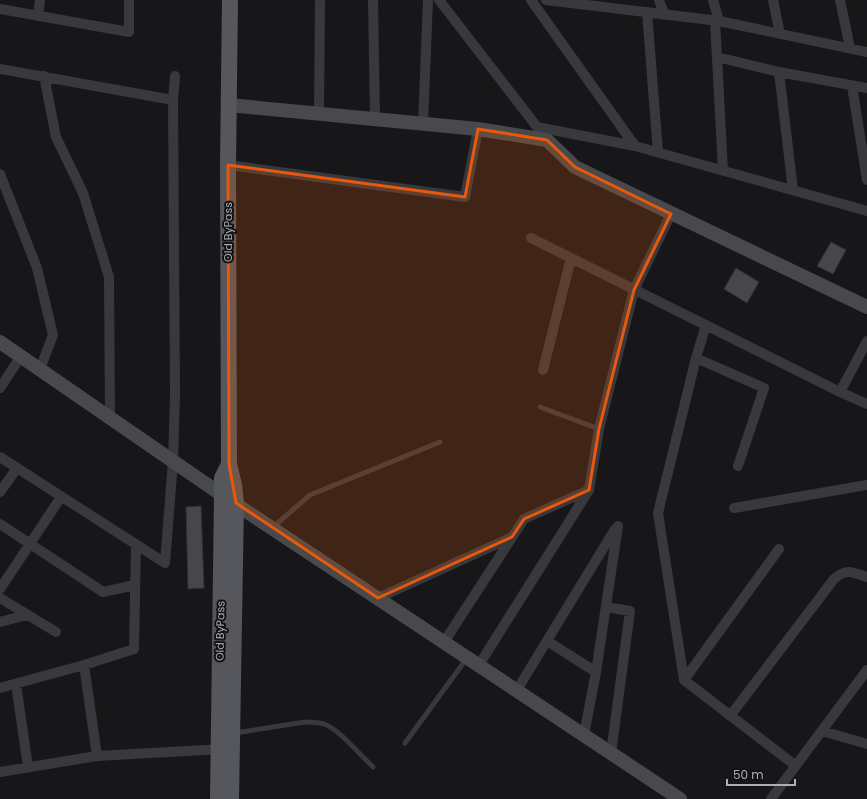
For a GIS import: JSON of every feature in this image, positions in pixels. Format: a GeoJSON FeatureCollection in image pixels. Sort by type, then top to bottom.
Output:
{"type":"FeatureCollection","features":[{"type":"Feature","properties":{"kind":"main road","name":"Old ByPass"},"geometry":{"type":"LineString","coordinates":[[225,749],[232,734],[236,503],[234,485],[229,464],[228,165],[230,0]]}},
{"type":"Feature","properties":{"kind":"main road"},"geometry":{"type":"LineString","coordinates":[[229,105],[478,129],[547,140],[575,167],[671,214],[866,304]]}},
{"type":"Feature","properties":{"kind":"main road"},"geometry":{"type":"LineString","coordinates":[[0,342],[222,495],[680,799]]}},
{"type":"Feature","properties":{"kind":"main road","name":"Old ByPass"},"geometry":{"type":"LineString","coordinates":[[224,798],[225,749],[222,478],[229,464]]}},
{"type":"Feature","properties":{"kind":"street"},"geometry":{"type":"LineString","coordinates":[[38,16],[40,0]]}},
{"type":"Feature","properties":{"kind":"street"},"geometry":{"type":"LineString","coordinates":[[0,9],[129,32],[129,0]]}},
{"type":"Feature","properties":{"kind":"street"},"geometry":{"type":"LineString","coordinates":[[319,114],[320,0]]}},
{"type":"Feature","properties":{"kind":"street"},"geometry":{"type":"LineString","coordinates":[[373,0],[375,119]]}},
{"type":"Feature","properties":{"kind":"street"},"geometry":{"type":"LineString","coordinates":[[423,124],[428,0]]}},
{"type":"Feature","properties":{"kind":"street"},"geometry":{"type":"LineString","coordinates":[[439,0],[547,140]]}},
{"type":"Feature","properties":{"kind":"street"},"geometry":{"type":"LineString","coordinates":[[531,0],[635,146]]}},
{"type":"Feature","properties":{"kind":"street"},"geometry":{"type":"LineString","coordinates":[[546,0],[717,21],[867,52]]}},
{"type":"Feature","properties":{"kind":"street"},"geometry":{"type":"LineString","coordinates":[[659,0],[664,14]]}},
{"type":"Feature","properties":{"kind":"street"},"geometry":{"type":"LineString","coordinates":[[713,0],[717,21],[717,57],[723,170]]}},
{"type":"Feature","properties":{"kind":"street"},"geometry":{"type":"LineString","coordinates":[[773,0],[780,34]]}},
{"type":"Feature","properties":{"kind":"street"},"geometry":{"type":"LineString","coordinates":[[840,0],[850,48]]}},
{"type":"Feature","properties":{"kind":"street"},"geometry":{"type":"LineString","coordinates":[[647,12],[658,152]]}},
{"type":"Feature","properties":{"kind":"street"},"geometry":{"type":"LineString","coordinates":[[717,57],[779,72],[867,88]]}},
{"type":"Feature","properties":{"kind":"street"},"geometry":{"type":"LineString","coordinates":[[0,69],[173,100]]}},
{"type":"Feature","properties":{"kind":"street"},"geometry":{"type":"LineString","coordinates":[[779,72],[793,190]]}},
{"type":"Feature","properties":{"kind":"street"},"geometry":{"type":"LineString","coordinates":[[44,76],[56,137],[83,193],[109,277],[110,417]]}},
{"type":"Feature","properties":{"kind":"street"},"geometry":{"type":"LineString","coordinates":[[0,457],[164,563],[173,461],[175,395],[173,100],[175,76]]}},
{"type":"Feature","properties":{"kind":"street"},"geometry":{"type":"LineString","coordinates":[[852,86],[867,180]]}},
{"type":"Feature","properties":{"kind":"street"},"geometry":{"type":"LineString","coordinates":[[537,127],[635,146],[867,211]]}},
{"type":"Feature","properties":{"kind":"street"},"geometry":{"type":"LineString","coordinates":[[228,165],[465,197],[478,129]]}},
{"type":"Feature","properties":{"kind":"street"},"geometry":{"type":"LineString","coordinates":[[0,174],[37,268],[53,335],[40,369]]}},
{"type":"Feature","properties":{"kind":"street"},"geometry":{"type":"LineString","coordinates":[[473,661],[590,490],[599,429],[634,290],[671,214]]}},
{"type":"Feature","properties":{"kind":"street"},"geometry":{"type":"LineString","coordinates":[[531,238],[840,392],[867,404]]}},
{"type":"Feature","properties":{"kind":"street"},"geometry":{"type":"LineString","coordinates":[[543,370],[571,258]]}},
{"type":"Feature","properties":{"kind":"street"},"geometry":{"type":"LineString","coordinates":[[706,325],[696,358],[658,513],[684,680],[796,766]]}},
{"type":"Feature","properties":{"kind":"street"},"geometry":{"type":"LineString","coordinates":[[840,392],[867,341]]}},
{"type":"Feature","properties":{"kind":"street"},"geometry":{"type":"LineString","coordinates":[[0,388],[21,356]]}},
{"type":"Feature","properties":{"kind":"street"},"geometry":{"type":"LineString","coordinates":[[696,358],[764,388],[738,466]]}},
{"type":"Feature","properties":{"kind":"street"},"geometry":{"type":"LineString","coordinates":[[0,492],[17,468]]}},
{"type":"Feature","properties":{"kind":"street"},"geometry":{"type":"LineString","coordinates":[[734,508],[867,485]]}},
{"type":"Feature","properties":{"kind":"street"},"geometry":{"type":"LineString","coordinates":[[444,642],[524,519],[590,490]]}},
{"type":"Feature","properties":{"kind":"street"},"geometry":{"type":"LineString","coordinates":[[0,589],[61,497]]}},
{"type":"Feature","properties":{"kind":"street"},"geometry":{"type":"LineString","coordinates":[[0,524],[103,592],[135,585]]}},
{"type":"Feature","properties":{"kind":"street"},"geometry":{"type":"LineString","coordinates":[[517,690],[618,526],[596,672],[584,735]]}},
{"type":"Feature","properties":{"kind":"street"},"geometry":{"type":"LineString","coordinates":[[378,598],[512,537]]}},
{"type":"Feature","properties":{"kind":"street"},"geometry":{"type":"LineString","coordinates":[[0,688],[84,665],[134,649],[136,545]]}},
{"type":"Feature","properties":{"kind":"street"},"geometry":{"type":"LineString","coordinates":[[684,680],[779,549]]}},
{"type":"Feature","properties":{"kind":"street"},"geometry":{"type":"LineString","coordinates":[[730,716],[834,579],[844,572],[850,571],[867,577]]}},
{"type":"Feature","properties":{"kind":"street"},"geometry":{"type":"LineString","coordinates":[[0,598],[56,632]]}},
{"type":"Feature","properties":{"kind":"street"},"geometry":{"type":"LineString","coordinates":[[606,607],[630,611],[611,753]]}},
{"type":"Feature","properties":{"kind":"street"},"geometry":{"type":"LineString","coordinates":[[0,622],[27,615]]}},
{"type":"Feature","properties":{"kind":"street"},"geometry":{"type":"LineString","coordinates":[[547,641],[596,672]]}},
{"type":"Feature","properties":{"kind":"street"},"geometry":{"type":"LineString","coordinates":[[84,665],[97,756]]}},
{"type":"Feature","properties":{"kind":"street"},"geometry":{"type":"LineString","coordinates":[[771,799],[867,670]]}},
{"type":"Feature","properties":{"kind":"street"},"geometry":{"type":"LineString","coordinates":[[16,684],[28,767]]}},
{"type":"Feature","properties":{"kind":"street"},"geometry":{"type":"LineString","coordinates":[[822,731],[867,744]]}},
{"type":"Feature","properties":{"kind":"street"},"geometry":{"type":"LineString","coordinates":[[0,772],[97,756],[225,749]]}},
{"type":"Feature","properties":{"kind":"lane"},"geometry":{"type":"LineString","coordinates":[[540,406],[599,429]]}},
{"type":"Feature","properties":{"kind":"lane"},"geometry":{"type":"LineString","coordinates":[[273,528],[310,495],[440,442]]}},
{"type":"Feature","properties":{"kind":"lane"},"geometry":{"type":"LineString","coordinates":[[405,743],[473,661]]}},
{"type":"Feature","properties":{"kind":"lane"},"geometry":{"type":"LineString","coordinates":[[232,734],[305,722],[324,724],[334,729],[373,767]]}},
{"type":"Feature","properties":{"kind":"highlighted area"},"geometry":{"type":"Polygon","coordinates":[[[478,129],[547,140],[575,167],[671,214],[634,290],[599,429],[589,490],[524,519],[512,537],[378,598],[236,503],[229,464],[228,165],[465,197],[478,129]]]}},
{"type":"Feature","properties":{"kind":"building"},"geometry":{"type":"Polygon","coordinates":[[[831,242],[846,250],[833,274],[817,266],[831,242]]]}},
{"type":"Feature","properties":{"kind":"building"},"geometry":{"type":"Polygon","coordinates":[[[736,268],[759,282],[747,303],[724,289],[736,268]]]}},
{"type":"Feature","properties":{"kind":"building"},"geometry":{"type":"Polygon","coordinates":[[[201,506],[204,588],[188,589],[186,507],[201,506]]]}}]}
